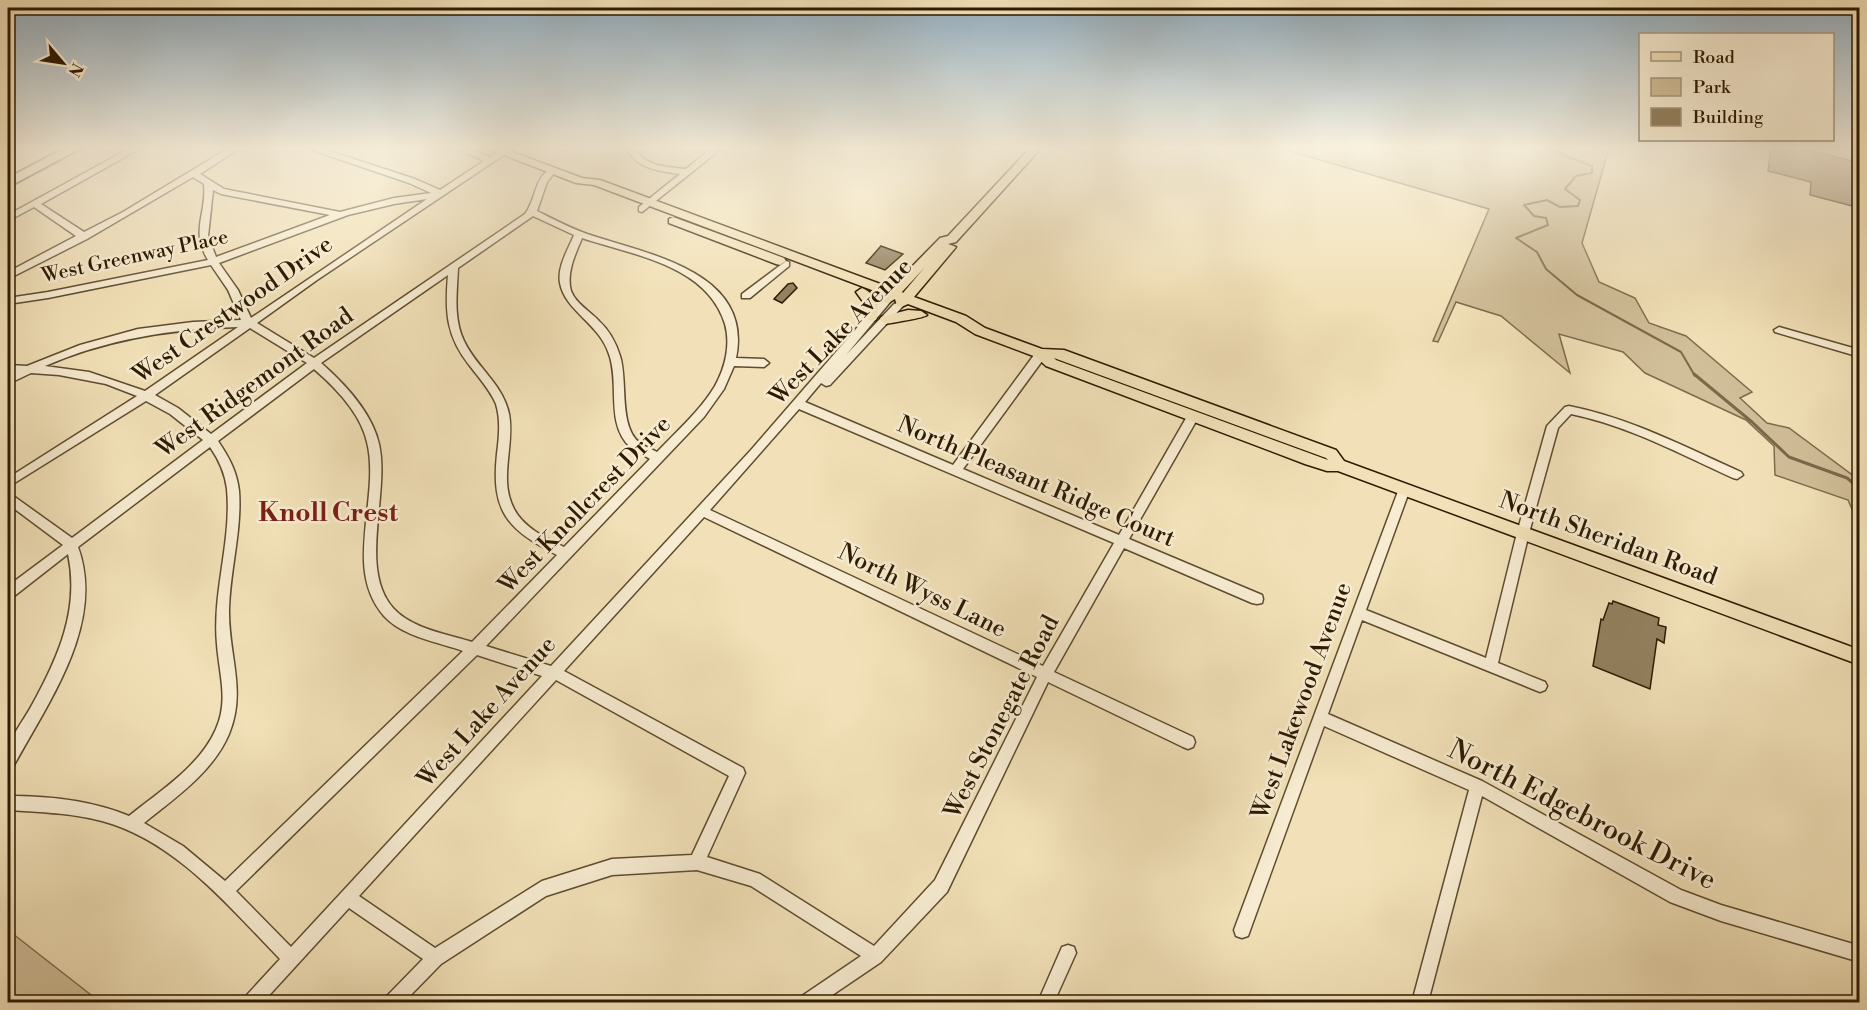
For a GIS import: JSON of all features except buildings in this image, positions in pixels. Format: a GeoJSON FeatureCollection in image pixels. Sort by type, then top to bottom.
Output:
{"type":"FeatureCollection","features":[{"type":"Feature","properties":{"kind":"main road","name":"North Sheridan Road"},"geometry":{"type":"LineString","coordinates":[[625,195],[646,205],[714,225],[822,267],[866,289]]}},
{"type":"Feature","properties":{"kind":"main road","name":"West Lake Avenue"},"geometry":{"type":"LineString","coordinates":[[896,300],[905,280],[944,241],[952,239],[992,195]]}},
{"type":"Feature","properties":{"kind":"main road","name":"North Sheridan Road"},"geometry":{"type":"LineString","coordinates":[[646,205],[666,218],[786,264],[926,311],[956,328],[980,331],[1041,354],[1051,363],[1155,402],[1197,411],[1331,454],[1339,465]]}},
{"type":"Feature","properties":{"kind":"main road"},"geometry":{"type":"LineString","coordinates":[[666,218],[704,227],[714,225],[718,233],[736,240],[747,249]]}},
{"type":"Feature","properties":{"kind":"main road","name":"West Lake Avenue"},"geometry":{"type":"LineString","coordinates":[[896,300],[920,282],[953,244],[952,239]]}},
{"type":"Feature","properties":{"kind":"main road"},"geometry":{"type":"LineString","coordinates":[[786,264],[793,261],[822,267]]}},
{"type":"Feature","properties":{"kind":"main road"},"geometry":{"type":"LineString","coordinates":[[872,317],[873,308],[866,289],[905,280]]}},
{"type":"Feature","properties":{"kind":"main road"},"geometry":{"type":"LineString","coordinates":[[886,320],[926,311],[920,282]]}},
{"type":"Feature","properties":{"kind":"main road","name":"North Sheridan Road"},"geometry":{"type":"LineString","coordinates":[[1041,354],[1059,353],[1197,411],[1229,429],[1327,466],[1339,465],[1860,658]]}},
{"type":"Feature","properties":{"kind":"street"},"geometry":{"type":"LineString","coordinates":[[8,218],[51,195]]}},
{"type":"Feature","properties":{"kind":"street"},"geometry":{"type":"LineString","coordinates":[[8,276],[84,237],[157,195]]}},
{"type":"Feature","properties":{"kind":"street"},"geometry":{"type":"LineString","coordinates":[[209,195],[203,233],[209,254],[232,288],[248,324]]}},
{"type":"Feature","properties":{"kind":"street"},"geometry":{"type":"LineString","coordinates":[[242,195],[340,214]]}},
{"type":"Feature","properties":{"kind":"street","name":"West Greenway Place"},"geometry":{"type":"LineString","coordinates":[[8,301],[213,262],[340,214],[394,201],[434,195]]}},
{"type":"Feature","properties":{"kind":"street","name":"West Crestwood Drive"},"geometry":{"type":"LineString","coordinates":[[8,483],[145,397],[248,324],[440,195]]}},
{"type":"Feature","properties":{"kind":"street"},"geometry":{"type":"LineString","coordinates":[[531,212],[537,204],[538,195]]}},
{"type":"Feature","properties":{"kind":"street"},"geometry":{"type":"LineString","coordinates":[[646,205],[658,195]]}},
{"type":"Feature","properties":{"kind":"street"},"geometry":{"type":"LineString","coordinates":[[35,204],[53,213],[84,237]]}},
{"type":"Feature","properties":{"kind":"street","name":"West Knollcrest Drive"},"geometry":{"type":"LineString","coordinates":[[224,892],[476,648],[659,458],[710,403],[720,388],[731,362],[729,305],[706,285],[684,271],[579,234],[531,212]]}},
{"type":"Feature","properties":{"kind":"street","name":"West Ridgemont Road"},"geometry":{"type":"LineString","coordinates":[[8,593],[315,362],[531,212]]}},
{"type":"Feature","properties":{"kind":"street"},"geometry":{"type":"LineString","coordinates":[[579,234],[565,270],[565,291],[571,302],[599,328],[612,347],[627,436],[636,446],[659,458]]}},
{"type":"Feature","properties":{"kind":"street"},"geometry":{"type":"LineString","coordinates":[[746,297],[786,264]]}},
{"type":"Feature","properties":{"kind":"street"},"geometry":{"type":"LineString","coordinates":[[453,267],[451,307],[457,338],[494,390],[504,414],[502,487],[505,504],[521,527],[566,554]]}},
{"type":"Feature","properties":{"kind":"street","name":"West Lake Avenue"},"geometry":{"type":"LineString","coordinates":[[800,405],[872,317],[896,300]]}},
{"type":"Feature","properties":{"kind":"street","name":"West Lake Avenue"},"geometry":{"type":"LineString","coordinates":[[252,1002],[755,453],[886,320],[896,300]]}},
{"type":"Feature","properties":{"kind":"street"},"geometry":{"type":"LineString","coordinates":[[8,380],[77,350],[122,337],[189,326],[248,324],[298,350],[326,372],[363,419],[373,441],[377,468],[370,568],[379,598],[392,615],[409,627],[553,672],[738,773],[697,862]]}},
{"type":"Feature","properties":{"kind":"street"},"geometry":{"type":"LineString","coordinates":[[1779,330],[1860,354]]}},
{"type":"Feature","properties":{"kind":"street"},"geometry":{"type":"LineString","coordinates":[[955,471],[1041,354]]}},
{"type":"Feature","properties":{"kind":"street"},"geometry":{"type":"LineString","coordinates":[[731,362],[764,363]]}},
{"type":"Feature","properties":{"kind":"street"},"geometry":{"type":"LineString","coordinates":[[8,369],[30,369],[93,377],[121,385],[181,417],[212,440],[229,469],[233,492],[222,619],[231,691],[230,711],[222,734],[205,758],[131,824]]}},
{"type":"Feature","properties":{"kind":"street","name":"North Pleasant Ridge Court"},"geometry":{"type":"LineString","coordinates":[[800,405],[1257,599]]}},
{"type":"Feature","properties":{"kind":"street"},"geometry":{"type":"LineString","coordinates":[[1491,666],[1523,533],[1553,426],[1569,410],[1612,421],[1737,475]]}},
{"type":"Feature","properties":{"kind":"street","name":"West Stonegate Road"},"geometry":{"type":"LineString","coordinates":[[808,1002],[875,957],[941,886],[1045,675],[1197,411]]}},
{"type":"Feature","properties":{"kind":"street","name":"West Lakewood Avenue"},"geometry":{"type":"LineString","coordinates":[[1242,930],[1404,489]]}},
{"type":"Feature","properties":{"kind":"street"},"geometry":{"type":"LineString","coordinates":[[8,498],[72,545],[80,590],[75,624],[57,668],[8,762]]}},
{"type":"Feature","properties":{"kind":"street","name":"North Wyss Lane"},"geometry":{"type":"LineString","coordinates":[[702,511],[1188,742]]}},
{"type":"Feature","properties":{"kind":"street"},"geometry":{"type":"LineString","coordinates":[[1358,613],[1540,686]]}},
{"type":"Feature","properties":{"kind":"street","name":"North Edgebrook Drive"},"geometry":{"type":"LineString","coordinates":[[1320,717],[1477,786],[1676,896],[1711,911],[1860,954]]}},
{"type":"Feature","properties":{"kind":"street"},"geometry":{"type":"LineString","coordinates":[[1420,1002],[1477,786]]}},
{"type":"Feature","properties":{"kind":"street"},"geometry":{"type":"LineString","coordinates":[[8,803],[64,806],[131,824],[150,834],[186,858],[292,959]]}},
{"type":"Feature","properties":{"kind":"street"},"geometry":{"type":"LineString","coordinates":[[393,1002],[435,958],[542,890],[612,867],[697,862],[755,879],[875,957]]}},
{"type":"Feature","properties":{"kind":"street"},"geometry":{"type":"LineString","coordinates":[[348,898],[435,958]]}},
{"type":"Feature","properties":{"kind":"street"},"geometry":{"type":"LineString","coordinates":[[1046,1002],[1068,953]]}},
{"type":"Feature","properties":{"kind":"green space"},"geometry":{"type":"Polygon","coordinates":[[[1441,195],[1596,195],[1582,243],[1599,282],[1635,298],[1649,323],[1686,336],[1752,392],[1740,398],[1767,423],[1789,428],[1859,480],[1859,525],[1848,500],[1775,475],[1774,446],[1746,420],[1645,373],[1623,352],[1559,334],[1570,373],[1501,316],[1456,302],[1438,342],[1433,341],[1489,209],[1441,195]]]}},
{"type":"Feature","properties":{"kind":"green space"},"geometry":{"type":"Polygon","coordinates":[[[8,930],[100,1002],[8,1002],[8,930]]]}},
{"type":"Feature","properties":{"kind":"waterway"},"geometry":{"type":"LineString","coordinates":[[1573,195],[1580,200],[1578,206],[1560,207],[1547,200],[1524,205],[1534,216],[1546,218],[1548,225],[1516,238],[1537,252],[1546,269],[1577,295],[1681,352],[1695,376]]}},
{"type":"Feature","properties":{"kind":"waterway"},"geometry":{"type":"LineString","coordinates":[[1694,374],[1752,422],[1789,457],[1847,478],[1860,489]]}},
{"type":"Feature","properties":{"kind":"district","name":"Knoll Crest"},"geometry":{"type":"Point","coordinates":[328,513]}}]}
